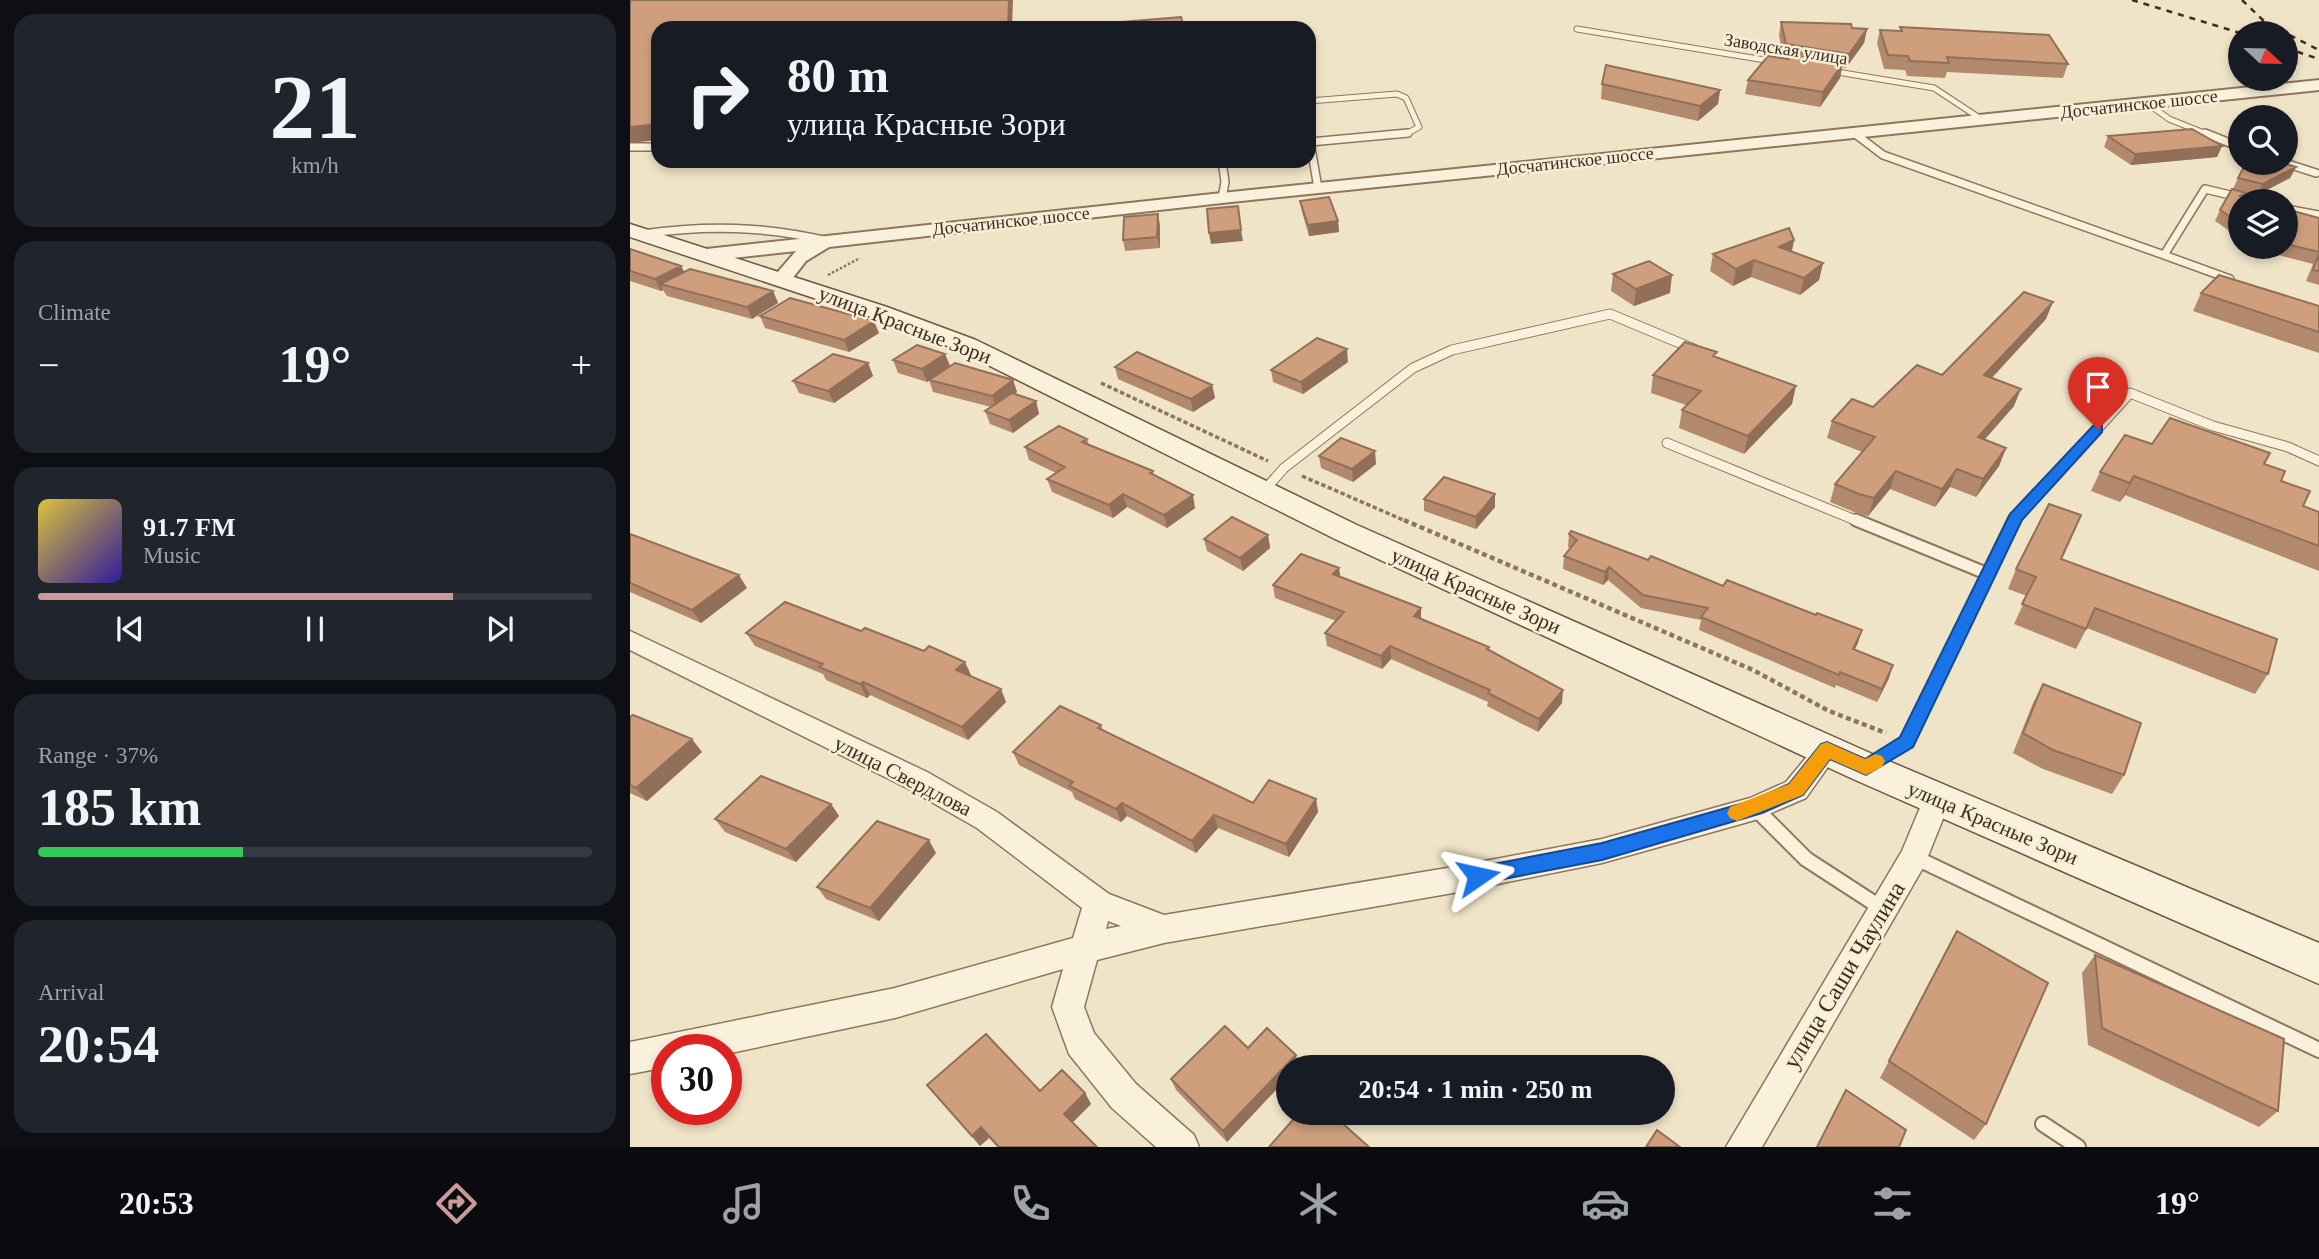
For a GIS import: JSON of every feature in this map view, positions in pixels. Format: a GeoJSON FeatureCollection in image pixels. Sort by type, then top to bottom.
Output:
{"type":"FeatureCollection","features":[{"type":"Feature","properties":{"kind":"main road","name":"улица Красные Зори"},"geometry":{"type":"LineString","coordinates":[[636,232],[967,345],[1273,480],[1866,768],[2319,964]]}},
{"type":"Feature","properties":{"kind":"street","name":"Досчатинское шоссе"},"geometry":{"type":"LineString","coordinates":[[706,255],[1222,198],[2319,85]]}},
{"type":"Feature","properties":{"kind":"street","name":"Досчатинское шоссе"},"geometry":{"type":"LineString","coordinates":[[781,280],[799,257],[831,241]]}},
{"type":"Feature","properties":{"kind":"street","name":"улица Свердлова"},"geometry":{"type":"LineString","coordinates":[[630,640],[917,780],[987,820],[1097,903],[1164,929]]}},
{"type":"Feature","properties":{"kind":"street"},"geometry":{"type":"LineString","coordinates":[[742,1035],[895,1003],[1083,949],[1164,929],[1453,880],[1602,851],[1755,808],[1796,790],[1827,750]]}},
{"type":"Feature","properties":{"kind":"street","name":"улица Саши Чаулина"},"geometry":{"type":"LineString","coordinates":[[1743,1147],[1914,857],[1937,799]]}},
{"type":"Feature","properties":{"kind":"street"},"geometry":{"type":"LineString","coordinates":[[1097,903],[1068,1007],[1081,1043],[1124,1096],[1182,1147]]}},
{"type":"Feature","properties":{"kind":"street"},"geometry":{"type":"LineString","coordinates":[[630,1058],[651,1054]]}},
{"type":"Feature","properties":{"kind":"lane","name":"Заводская улица"},"geometry":{"type":"LineString","coordinates":[[1577,29],[1934,88],[1981,120]]}},
{"type":"Feature","properties":{"kind":"lane"},"geometry":{"type":"LineString","coordinates":[[1316,100],[1397,94],[1406,98],[1419,127],[1406,134],[1316,139]]}},
{"type":"Feature","properties":{"kind":"lane"},"geometry":{"type":"LineString","coordinates":[[2147,103],[2169,119],[2228,142]]}},
{"type":"Feature","properties":{"kind":"lane"},"geometry":{"type":"LineString","coordinates":[[1853,132],[1883,155],[2242,284]]}},
{"type":"Feature","properties":{"kind":"lane"},"geometry":{"type":"LineString","coordinates":[[630,148],[651,147]]}},
{"type":"Feature","properties":{"kind":"lane"},"geometry":{"type":"LineString","coordinates":[[2298,167],[2316,173]]}},
{"type":"Feature","properties":{"kind":"lane"},"geometry":{"type":"LineString","coordinates":[[1222,198],[1225,182],[1223,168]]}},
{"type":"Feature","properties":{"kind":"lane"},"geometry":{"type":"LineString","coordinates":[[1315,168],[1318,188]]}},
{"type":"Feature","properties":{"kind":"lane"},"geometry":{"type":"LineString","coordinates":[[2164,255],[2205,189],[2228,195]]}},
{"type":"Feature","properties":{"kind":"lane"},"geometry":{"type":"LineString","coordinates":[[2298,211],[2319,215]]}},
{"type":"Feature","properties":{"kind":"lane"},"geometry":{"type":"LineString","coordinates":[[636,232],[729,225],[798,232],[831,241]]}},
{"type":"Feature","properties":{"kind":"lane"},"geometry":{"type":"LineString","coordinates":[[1273,480],[1413,368],[1452,350],[1610,314],[1704,353]]}},
{"type":"Feature","properties":{"kind":"lane"},"geometry":{"type":"LineString","coordinates":[[1866,768],[1906,742],[2015,518],[2130,393],[2213,426],[2288,447],[2319,461]]}},
{"type":"Feature","properties":{"kind":"lane"},"geometry":{"type":"LineString","coordinates":[[1667,443],[1988,574]]}},
{"type":"Feature","properties":{"kind":"lane"},"geometry":{"type":"LineString","coordinates":[[1755,808],[1806,859],[1883,909]]}},
{"type":"Feature","properties":{"kind":"lane"},"geometry":{"type":"LineString","coordinates":[[1914,857],[2319,1051]]}},
{"type":"Feature","properties":{"kind":"lane"},"geometry":{"type":"LineString","coordinates":[[2043,1124],[2078,1147]]}},
{"type":"Feature","properties":{"kind":"path"},"geometry":{"type":"LineString","coordinates":[[827,276],[870,253]]}},
{"type":"Feature","properties":{"kind":"path"},"geometry":{"type":"LineString","coordinates":[[1088,377],[1273,480],[1753,670],[1829,711],[1906,742]]}},
{"type":"Feature","properties":{"kind":"building"},"geometry":{"type":"Polygon","coordinates":[[[630,0],[1009,0],[1008,21],[651,21],[651,125],[630,127],[630,0]]]}},
{"type":"Feature","properties":{"kind":"building"},"geometry":{"type":"Polygon","coordinates":[[[1181,17],[1182,21],[1134,21],[1181,17]]]}},
{"type":"Feature","properties":{"kind":"building"},"geometry":{"type":"Polygon","coordinates":[[[1781,22],[1851,24],[1852,28],[1867,29],[1849,54],[1786,44],[1781,22]]]}},
{"type":"Feature","properties":{"kind":"building"},"geometry":{"type":"Polygon","coordinates":[[[1900,27],[2049,35],[2068,64],[1947,57],[1949,63],[1910,61],[1908,56],[1888,55],[1880,30],[1902,31],[1900,27]]]}},
{"type":"Feature","properties":{"kind":"building"},"geometry":{"type":"Polygon","coordinates":[[[1788,55],[1843,63],[1823,92],[1748,80],[1768,56],[1789,59],[1788,55]]]}},
{"type":"Feature","properties":{"kind":"building"},"geometry":{"type":"Polygon","coordinates":[[[1606,65],[1720,90],[1700,106],[1602,84],[1606,65]]]}},
{"type":"Feature","properties":{"kind":"building"},"geometry":{"type":"Polygon","coordinates":[[[2192,129],[2222,146],[2135,154],[2108,136],[2192,129]]]}},
{"type":"Feature","properties":{"kind":"building"},"geometry":{"type":"Polygon","coordinates":[[[2240,175],[2280,175],[2263,184],[2238,178],[2240,175]]]}},
{"type":"Feature","properties":{"kind":"building"},"geometry":{"type":"Polygon","coordinates":[[[2228,196],[2228,215],[2220,210],[2228,196]]]}},
{"type":"Feature","properties":{"kind":"building"},"geometry":{"type":"Polygon","coordinates":[[[1329,197],[1338,221],[1308,225],[1300,201],[1329,197]]]}},
{"type":"Feature","properties":{"kind":"building"},"geometry":{"type":"Polygon","coordinates":[[[1238,206],[1241,230],[1209,233],[1207,209],[1238,206]]]}},
{"type":"Feature","properties":{"kind":"building"},"geometry":{"type":"Polygon","coordinates":[[[2298,212],[2319,218],[2319,252],[2298,247],[2298,212]]]}},
{"type":"Feature","properties":{"kind":"building"},"geometry":{"type":"Polygon","coordinates":[[[1158,214],[1157,237],[1123,240],[1124,217],[1158,214]]]}},
{"type":"Feature","properties":{"kind":"building"},"geometry":{"type":"Polygon","coordinates":[[[1789,228],[1794,240],[1779,247],[1823,263],[1804,278],[1754,260],[1736,269],[1713,254],[1789,228]]]}},
{"type":"Feature","properties":{"kind":"building"},"geometry":{"type":"Polygon","coordinates":[[[630,249],[681,266],[655,279],[630,271],[630,249]]]}},
{"type":"Feature","properties":{"kind":"building"},"geometry":{"type":"Polygon","coordinates":[[[2319,254],[2319,271],[2313,270],[2319,254]]]}},
{"type":"Feature","properties":{"kind":"building"},"geometry":{"type":"Polygon","coordinates":[[[1649,261],[1672,275],[1636,289],[1613,274],[1649,261]]]}},
{"type":"Feature","properties":{"kind":"building"},"geometry":{"type":"Polygon","coordinates":[[[690,269],[773,291],[747,307],[660,284],[690,269]]]}},
{"type":"Feature","properties":{"kind":"building"},"geometry":{"type":"Polygon","coordinates":[[[2219,275],[2319,306],[2319,332],[2201,293],[2219,275]]]}},
{"type":"Feature","properties":{"kind":"building"},"geometry":{"type":"Polygon","coordinates":[[[2024,292],[2053,302],[1984,375],[2021,389],[1978,437],[2006,448],[1983,479],[1957,469],[1942,489],[1896,471],[1874,498],[1835,484],[1875,437],[1832,421],[1852,399],[1873,407],[1917,365],[1942,375],[2024,292]]]}},
{"type":"Feature","properties":{"kind":"building"},"geometry":{"type":"Polygon","coordinates":[[[790,298],[874,321],[844,340],[760,316],[790,298]]]}},
{"type":"Feature","properties":{"kind":"building"},"geometry":{"type":"Polygon","coordinates":[[[1317,338],[1347,349],[1301,382],[1271,370],[1317,338]]]}},
{"type":"Feature","properties":{"kind":"building"},"geometry":{"type":"Polygon","coordinates":[[[1685,342],[1717,352],[1713,356],[1796,386],[1748,436],[1682,410],[1701,391],[1653,375],[1685,342]]]}},
{"type":"Feature","properties":{"kind":"building"},"geometry":{"type":"Polygon","coordinates":[[[917,345],[945,354],[922,369],[893,360],[917,345]]]}},
{"type":"Feature","properties":{"kind":"building"},"geometry":{"type":"Polygon","coordinates":[[[1137,352],[1212,385],[1191,399],[1115,367],[1137,352]]]}},
{"type":"Feature","properties":{"kind":"building"},"geometry":{"type":"Polygon","coordinates":[[[833,354],[868,363],[828,391],[793,381],[833,354]]]}},
{"type":"Feature","properties":{"kind":"building"},"geometry":{"type":"Polygon","coordinates":[[[955,363],[1013,380],[992,396],[929,380],[955,363]]]}},
{"type":"Feature","properties":{"kind":"building"},"geometry":{"type":"Polygon","coordinates":[[[1012,393],[1036,401],[1009,420],[985,411],[1012,393]]]}},
{"type":"Feature","properties":{"kind":"building"},"geometry":{"type":"Polygon","coordinates":[[[2170,418],[2270,453],[2264,464],[2285,471],[2281,481],[2310,491],[2303,506],[2319,512],[2319,546],[2134,476],[2130,483],[2100,472],[2125,435],[2152,444],[2170,418]]]}},
{"type":"Feature","properties":{"kind":"building"},"geometry":{"type":"Polygon","coordinates":[[[1059,426],[1087,439],[1082,442],[1153,471],[1150,473],[1193,495],[1164,515],[1123,494],[1109,505],[1047,479],[1065,467],[1025,447],[1059,426]]]}},
{"type":"Feature","properties":{"kind":"building"},"geometry":{"type":"Polygon","coordinates":[[[1341,438],[1375,451],[1352,469],[1319,456],[1341,438]]]}},
{"type":"Feature","properties":{"kind":"building"},"geometry":{"type":"Polygon","coordinates":[[[1444,477],[1495,494],[1476,517],[1424,499],[1444,477]]]}},
{"type":"Feature","properties":{"kind":"building"},"geometry":{"type":"Polygon","coordinates":[[[2049,504],[2081,515],[2061,559],[2277,639],[2268,674],[2095,608],[2086,629],[2022,604],[2036,577],[2016,569],[2049,504]]]}},
{"type":"Feature","properties":{"kind":"building"},"geometry":{"type":"Polygon","coordinates":[[[1232,517],[1268,535],[1240,558],[1204,539],[1232,517]]]}},
{"type":"Feature","properties":{"kind":"building"},"geometry":{"type":"Polygon","coordinates":[[[1571,531],[1648,560],[1651,556],[1723,586],[1727,580],[1862,630],[1853,649],[1893,665],[1882,689],[1840,672],[1839,675],[1701,617],[1708,608],[1643,595],[1609,567],[1605,572],[1564,556],[1577,540],[1569,534],[1571,531]]]}},
{"type":"Feature","properties":{"kind":"building"},"geometry":{"type":"Polygon","coordinates":[[[630,534],[739,575],[692,610],[630,583],[630,534]]]}},
{"type":"Feature","properties":{"kind":"building"},"geometry":{"type":"Polygon","coordinates":[[[1301,554],[1339,568],[1333,574],[1421,608],[1414,616],[1489,647],[1487,649],[1563,690],[1539,719],[1488,693],[1490,690],[1390,646],[1381,656],[1325,633],[1344,612],[1273,585],[1301,554]]]}},
{"type":"Feature","properties":{"kind":"building"},"geometry":{"type":"Polygon","coordinates":[[[785,602],[924,651],[929,646],[965,662],[956,670],[1001,689],[962,727],[863,682],[860,684],[819,667],[823,664],[746,633],[785,602]]]}},
{"type":"Feature","properties":{"kind":"building"},"geometry":{"type":"Polygon","coordinates":[[[2043,684],[2141,723],[2124,775],[2053,750],[2023,733],[2043,684]]]}},
{"type":"Feature","properties":{"kind":"building"},"geometry":{"type":"Polygon","coordinates":[[[1060,706],[1101,725],[1098,728],[1253,803],[1269,780],[1316,799],[1286,844],[1214,815],[1192,841],[1122,803],[1116,809],[1069,786],[1073,782],[1013,752],[1060,706]]]}},
{"type":"Feature","properties":{"kind":"building"},"geometry":{"type":"Polygon","coordinates":[[[633,715],[692,739],[636,788],[630,785],[630,717],[633,715]]]}},
{"type":"Feature","properties":{"kind":"building"},"geometry":{"type":"Polygon","coordinates":[[[761,776],[831,804],[786,849],[715,819],[761,776]]]}},
{"type":"Feature","properties":{"kind":"building"},"geometry":{"type":"Polygon","coordinates":[[[877,821],[929,840],[870,908],[817,887],[877,821]]]}},
{"type":"Feature","properties":{"kind":"building"},"geometry":{"type":"Polygon","coordinates":[[[1957,931],[2048,983],[1986,1124],[1889,1061],[1957,931]]]}},
{"type":"Feature","properties":{"kind":"building"},"geometry":{"type":"Polygon","coordinates":[[[2095,955],[2284,1039],[2278,1111],[2102,1028],[2095,955]]]}},
{"type":"Feature","properties":{"kind":"building"},"geometry":{"type":"Polygon","coordinates":[[[1225,1026],[1248,1048],[1267,1028],[1296,1055],[1276,1055],[1276,1076],[1223,1131],[1171,1079],[1225,1026]]]}},
{"type":"Feature","properties":{"kind":"building"},"geometry":{"type":"Polygon","coordinates":[[[986,1034],[1040,1091],[1062,1070],[1085,1093],[1064,1114],[1097,1147],[999,1147],[981,1127],[972,1136],[927,1085],[986,1034]]]}},
{"type":"Feature","properties":{"kind":"building"},"geometry":{"type":"Polygon","coordinates":[[[1846,1090],[1906,1130],[1899,1147],[1817,1147],[1846,1090]]]}},
{"type":"Feature","properties":{"kind":"building"},"geometry":{"type":"Polygon","coordinates":[[[1288,1125],[1344,1125],[1369,1147],[1269,1147],[1288,1125]]]}},
{"type":"Feature","properties":{"kind":"building"},"geometry":{"type":"Polygon","coordinates":[[[1657,1130],[1680,1147],[1646,1147],[1657,1130]]]}},
{"type":"Feature","properties":{"kind":"railway"},"geometry":{"type":"LineString","coordinates":[[2132,0],[2228,29]]}},
{"type":"Feature","properties":{"kind":"railway"},"geometry":{"type":"LineString","coordinates":[[2242,0],[2266,23],[2319,50]]}},
{"type":"Feature","properties":{"kind":"railway"},"geometry":{"type":"LineString","coordinates":[[2298,52],[2319,59]]}},
{"type":"Feature","properties":{"kind":"slow traffic"},"geometry":{"type":"LineString","coordinates":[[1737,813],[1796,790],[1827,750],[1866,768],[1876,761]]}},
{"type":"Feature","properties":{"kind":"route"},"geometry":{"type":"LineString","coordinates":[[1478,876],[1602,851],[1755,808],[1796,790],[1827,750],[1866,768],[1906,742],[2015,518],[2098,429]]}}]}
